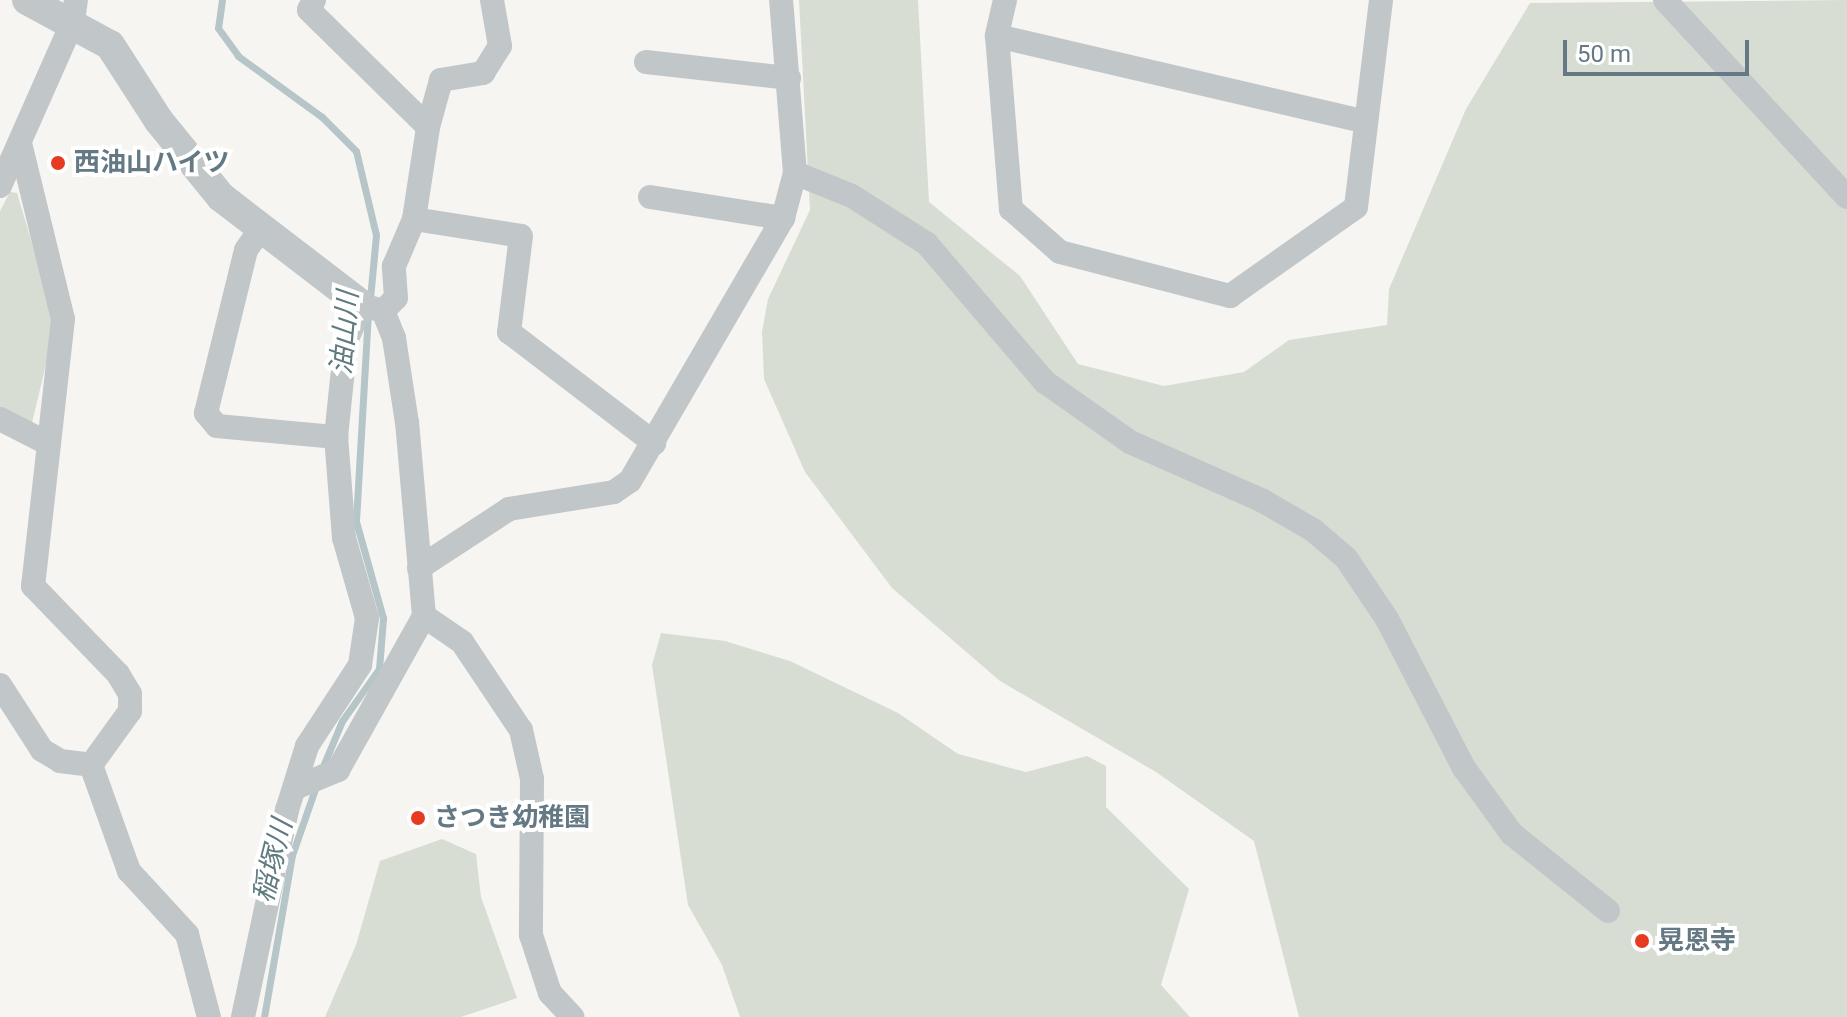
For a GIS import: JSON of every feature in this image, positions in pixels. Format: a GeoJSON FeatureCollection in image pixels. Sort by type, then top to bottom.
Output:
{"type":"FeatureCollection","features":[{"type":"Feature","properties":{"kind":"street"},"geometry":{"type":"LineString","coordinates":[[27,0],[74,11],[110,45],[159,121],[221,197],[260,230],[372,308],[394,338],[405,409],[424,616],[338,770],[295,788]]}},
{"type":"Feature","properties":{"kind":"street"},"geometry":{"type":"LineString","coordinates":[[314,0],[309,10],[428,127]]}},
{"type":"Feature","properties":{"kind":"street"},"geometry":{"type":"LineString","coordinates":[[243,1017],[307,746],[360,665],[367,618],[344,538],[336,437],[346,341],[372,308],[396,298],[394,266],[414,219],[428,127],[441,80],[483,73],[500,46],[492,0]]}},
{"type":"Feature","properties":{"kind":"street"},"geometry":{"type":"LineString","coordinates":[[419,568],[509,509],[614,492],[630,481],[783,218],[795,173],[781,0]]}},
{"type":"Feature","properties":{"kind":"street"},"geometry":{"type":"LineString","coordinates":[[1005,0],[997,36],[1011,209],[1060,252],[1230,296],[1356,207],[1366,122],[1373,2]]}},
{"type":"Feature","properties":{"kind":"street"},"geometry":{"type":"LineString","coordinates":[[1665,0],[1847,197]]}},
{"type":"Feature","properties":{"kind":"street"},"geometry":{"type":"LineString","coordinates":[[0,186],[21,147],[74,11]]}},
{"type":"Feature","properties":{"kind":"street"},"geometry":{"type":"LineString","coordinates":[[997,36],[1366,122]]}},
{"type":"Feature","properties":{"kind":"street"},"geometry":{"type":"LineString","coordinates":[[646,62],[789,78]]}},
{"type":"Feature","properties":{"kind":"street"},"geometry":{"type":"LineString","coordinates":[[21,147],[63,319],[33,586],[118,674],[130,694],[130,711],[91,765]]}},
{"type":"Feature","properties":{"kind":"street"},"geometry":{"type":"LineString","coordinates":[[795,173],[852,196],[927,244],[1045,382],[1130,442],[1263,501],[1313,530],[1346,558],[1387,619],[1464,768],[1504,823],[1608,911]]}},
{"type":"Feature","properties":{"kind":"street"},"geometry":{"type":"LineString","coordinates":[[650,197],[783,218]]}},
{"type":"Feature","properties":{"kind":"street"},"geometry":{"type":"LineString","coordinates":[[414,219],[521,236],[509,332],[654,443]]}},
{"type":"Feature","properties":{"kind":"street"},"geometry":{"type":"LineString","coordinates":[[260,230],[246,250],[206,413],[217,426],[336,437]]}},
{"type":"Feature","properties":{"kind":"street"},"geometry":{"type":"LineString","coordinates":[[0,419],[49,444]]}},
{"type":"Feature","properties":{"kind":"street"},"geometry":{"type":"LineString","coordinates":[[424,616],[462,642],[521,730],[532,779],[531,935],[550,993],[572,1017]]}},
{"type":"Feature","properties":{"kind":"street"},"geometry":{"type":"LineString","coordinates":[[0,685],[42,750],[60,761],[91,765]]}},
{"type":"Feature","properties":{"kind":"street"},"geometry":{"type":"LineString","coordinates":[[91,765],[129,871],[187,934],[209,1017]]}},
{"type":"Feature","properties":{"kind":"shaded area"},"geometry":{"type":"Polygon","coordinates":[[[799,0],[918,0],[929,202],[1020,276],[1078,364],[1164,386],[1244,372],[1289,340],[1387,325],[1389,289],[1466,109],[1530,3],[1847,0],[1847,1017],[1299,1017],[1254,841],[1156,772],[1000,681],[892,588],[805,472],[764,379],[762,332],[768,299],[810,210],[799,0]]]}},
{"type":"Feature","properties":{"kind":"shaded area"},"geometry":{"type":"Polygon","coordinates":[[[10,192],[17,193],[56,323],[31,427],[0,411],[0,211],[10,192]]]}},
{"type":"Feature","properties":{"kind":"shaded area"},"geometry":{"type":"Polygon","coordinates":[[[661,633],[725,641],[790,661],[898,713],[958,754],[1026,772],[1087,756],[1106,766],[1106,807],[1189,889],[1161,985],[1190,1017],[740,1017],[722,965],[688,905],[652,665],[661,633]]]}},
{"type":"Feature","properties":{"kind":"shaded area"},"geometry":{"type":"Polygon","coordinates":[[[442,839],[476,854],[481,897],[517,998],[461,1017],[325,1017],[356,945],[380,861],[442,839]]]}},
{"type":"Feature","properties":{"kind":"waterway","name":"油山川"},"geometry":{"type":"LineString","coordinates":[[222,0],[218,28],[238,56],[322,117],[356,151],[376,235],[370,299]]}},
{"type":"Feature","properties":{"kind":"waterway","name":"油山川"},"geometry":{"type":"LineString","coordinates":[[321,771],[342,721],[379,669],[383,618],[356,521],[368,315]]}},
{"type":"Feature","properties":{"kind":"waterway","name":"稲塚川"},"geometry":{"type":"LineString","coordinates":[[264,1017],[292,855],[316,786]]}},
{"type":"Feature","properties":{"kind":"place","name":"西油山ハイツ"},"geometry":{"type":"Point","coordinates":[58,163]}},
{"type":"Feature","properties":{"kind":"place","name":"さつき幼稚園"},"geometry":{"type":"Point","coordinates":[418,818]}},
{"type":"Feature","properties":{"kind":"place","name":"晃恩寺"},"geometry":{"type":"Point","coordinates":[1642,941]}}]}
